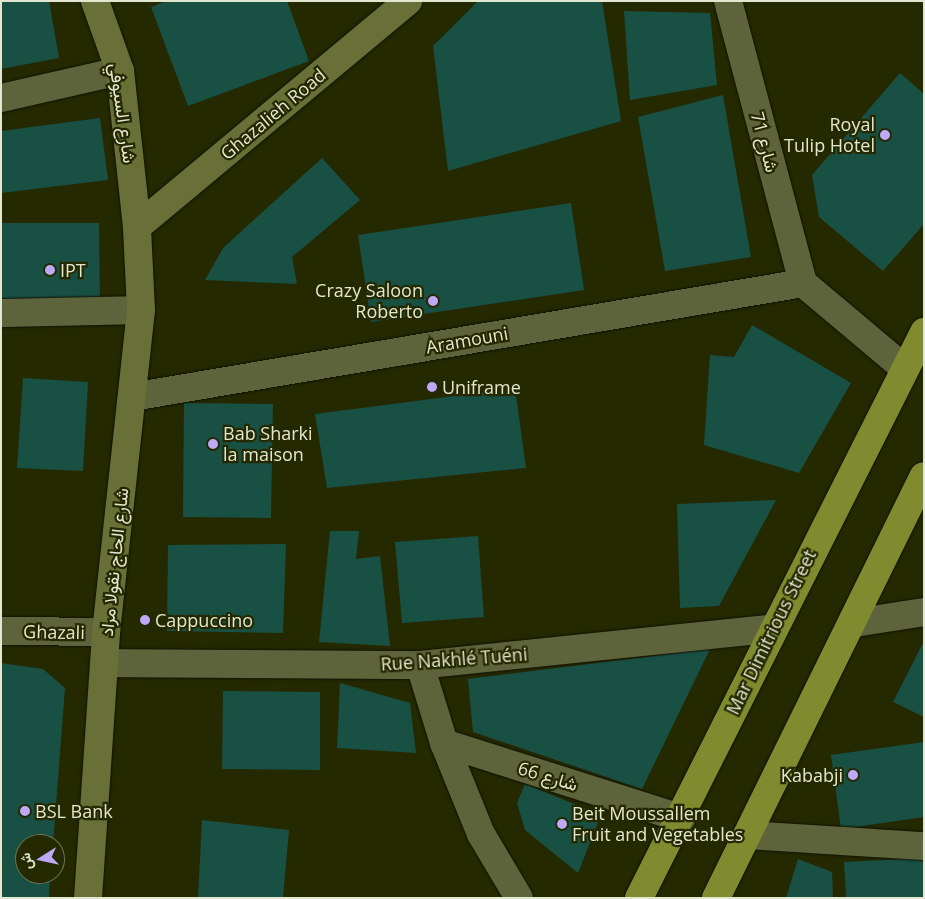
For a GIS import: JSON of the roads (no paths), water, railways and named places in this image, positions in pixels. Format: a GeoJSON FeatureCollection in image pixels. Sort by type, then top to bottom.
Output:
{"type":"FeatureCollection","features":[{"type":"Feature","properties":{"kind":"highway","name":"Mar Dimitrious Street"},"geometry":{"type":"LineString","coordinates":[[639,898],[681,818],[771,629],[924,332]]}},
{"type":"Feature","properties":{"kind":"highway"},"geometry":{"type":"LineString","coordinates":[[716,898],[854,623],[924,476]]}},
{"type":"Feature","properties":{"kind":"street","name":"شارع السيوفي"},"geometry":{"type":"LineString","coordinates":[[95,1],[120,71],[137,227]]}},
{"type":"Feature","properties":{"kind":"street","name":"Ghazalieh Road"},"geometry":{"type":"LineString","coordinates":[[137,227],[408,1]]}},
{"type":"Feature","properties":{"kind":"street","name":"شارع 71"},"geometry":{"type":"LineString","coordinates":[[728,1],[803,283]]}},
{"type":"Feature","properties":{"kind":"street"},"geometry":{"type":"LineString","coordinates":[[1,98],[120,71]]}},
{"type":"Feature","properties":{"kind":"street","name":"شارع الحاج نقولا مراد"},"geometry":{"type":"LineString","coordinates":[[88,898],[106,632],[141,310],[137,227]]}},
{"type":"Feature","properties":{"kind":"street"},"geometry":{"type":"LineString","coordinates":[[803,283],[904,368]]}},
{"type":"Feature","properties":{"kind":"street","name":"Aramouni"},"geometry":{"type":"LineString","coordinates":[[132,397],[803,283]]}},
{"type":"Feature","properties":{"kind":"street"},"geometry":{"type":"LineString","coordinates":[[1,313],[141,310]]}},
{"type":"Feature","properties":{"kind":"street"},"geometry":{"type":"LineString","coordinates":[[854,623],[924,612]]}},
{"type":"Feature","properties":{"kind":"street","name":"Rue Nakhlé Tuéni"},"geometry":{"type":"LineString","coordinates":[[105,662],[420,665],[771,629]]}},
{"type":"Feature","properties":{"kind":"street","name":"Ghazali"},"geometry":{"type":"LineString","coordinates":[[1,631],[106,632]]}},
{"type":"Feature","properties":{"kind":"street"},"geometry":{"type":"LineString","coordinates":[[420,665],[444,743],[481,834],[519,898]]}},
{"type":"Feature","properties":{"kind":"street","name":"شارع 66"},"geometry":{"type":"LineString","coordinates":[[444,743],[681,818]]}},
{"type":"Feature","properties":{"kind":"street"},"geometry":{"type":"LineString","coordinates":[[747,836],[924,846]]}},
{"type":"Feature","properties":{"kind":"place","name":"Royal Tulip Hotel"},"geometry":{"type":"Point","coordinates":[885,135]}},
{"type":"Feature","properties":{"kind":"place","name":"IPT"},"geometry":{"type":"Point","coordinates":[50,270]}},
{"type":"Feature","properties":{"kind":"place","name":"Crazy Saloon Roberto"},"geometry":{"type":"Point","coordinates":[433,301]}},
{"type":"Feature","properties":{"kind":"place","name":"Uniframe"},"geometry":{"type":"Point","coordinates":[432,387]}},
{"type":"Feature","properties":{"kind":"place","name":"Bab Sharki la maison"},"geometry":{"type":"Point","coordinates":[213,444]}},
{"type":"Feature","properties":{"kind":"place","name":"Cappuccino"},"geometry":{"type":"Point","coordinates":[145,620]}},
{"type":"Feature","properties":{"kind":"place","name":"Kababji"},"geometry":{"type":"Point","coordinates":[853,775]}},
{"type":"Feature","properties":{"kind":"place","name":"BSL Bank"},"geometry":{"type":"Point","coordinates":[25,811]}},
{"type":"Feature","properties":{"kind":"place","name":"Beit Moussallem Fruit and Vegetables"},"geometry":{"type":"Point","coordinates":[562,824]}}]}
